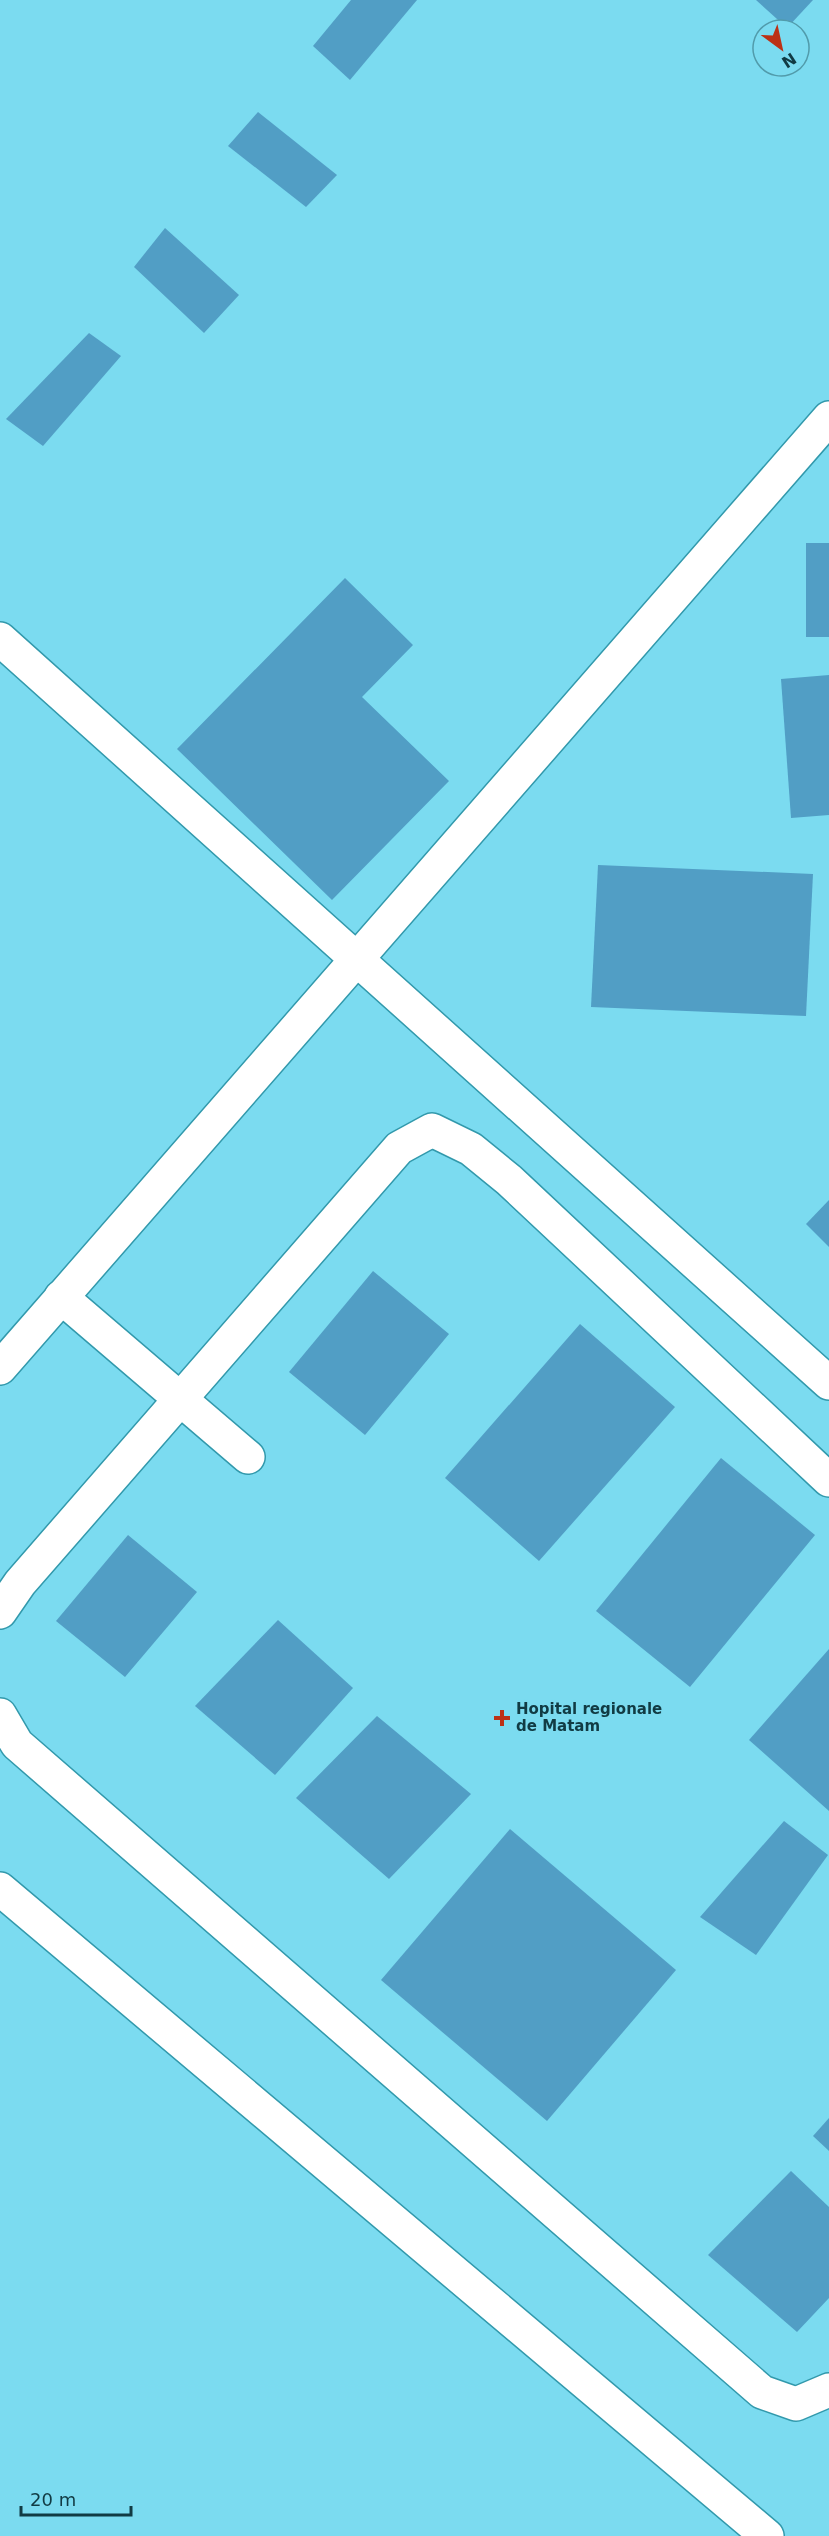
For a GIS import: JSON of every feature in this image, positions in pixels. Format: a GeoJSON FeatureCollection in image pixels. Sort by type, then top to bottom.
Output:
{"type":"FeatureCollection","features":[{"type":"Feature","properties":{"kind":"street"},"geometry":{"type":"LineString","coordinates":[[0,1368],[829,418]]}},
{"type":"Feature","properties":{"kind":"street"},"geometry":{"type":"LineString","coordinates":[[0,639],[829,1383]]}},
{"type":"Feature","properties":{"kind":"street"},"geometry":{"type":"LineString","coordinates":[[0,1612],[20,1583],[399,1148],[432,1130],[471,1149],[508,1180],[829,1480]]}},
{"type":"Feature","properties":{"kind":"street"},"geometry":{"type":"LineString","coordinates":[[61,1297],[248,1457]]}},
{"type":"Feature","properties":{"kind":"street"},"geometry":{"type":"LineString","coordinates":[[0,1715],[17,1744],[762,2392],[796,2404],[829,2390]]}},
{"type":"Feature","properties":{"kind":"street"},"geometry":{"type":"LineString","coordinates":[[0,1890],[766,2536]]}},
{"type":"Feature","properties":{"kind":"building"},"geometry":{"type":"Polygon","coordinates":[[[351,0],[417,0],[350,80],[313,46],[351,0]]]}},
{"type":"Feature","properties":{"kind":"building"},"geometry":{"type":"Polygon","coordinates":[[[756,0],[813,0],[796,18],[776,18],[756,0]]]}},
{"type":"Feature","properties":{"kind":"building"},"geometry":{"type":"Polygon","coordinates":[[[258,112],[337,175],[306,207],[228,146],[258,112]]]}},
{"type":"Feature","properties":{"kind":"building"},"geometry":{"type":"Polygon","coordinates":[[[165,228],[239,295],[204,333],[134,267],[165,228]]]}},
{"type":"Feature","properties":{"kind":"building"},"geometry":{"type":"Polygon","coordinates":[[[89,333],[121,356],[43,446],[6,419],[89,333]]]}},
{"type":"Feature","properties":{"kind":"building"},"geometry":{"type":"Polygon","coordinates":[[[806,543],[829,543],[829,637],[806,637],[806,543]]]}},
{"type":"Feature","properties":{"kind":"building"},"geometry":{"type":"Polygon","coordinates":[[[345,578],[413,645],[362,697],[449,781],[332,900],[177,749],[345,578]]]}},
{"type":"Feature","properties":{"kind":"building"},"geometry":{"type":"Polygon","coordinates":[[[829,675],[829,815],[791,818],[781,679],[829,675]]]}},
{"type":"Feature","properties":{"kind":"building"},"geometry":{"type":"Polygon","coordinates":[[[598,865],[813,874],[806,1016],[591,1007],[598,865]]]}},
{"type":"Feature","properties":{"kind":"building"},"geometry":{"type":"Polygon","coordinates":[[[829,1200],[829,1247],[806,1224],[829,1200]]]}},
{"type":"Feature","properties":{"kind":"building"},"geometry":{"type":"Polygon","coordinates":[[[373,1271],[449,1334],[365,1435],[289,1372],[373,1271]]]}},
{"type":"Feature","properties":{"kind":"building"},"geometry":{"type":"Polygon","coordinates":[[[580,1324],[675,1407],[539,1561],[445,1478],[580,1324]]]}},
{"type":"Feature","properties":{"kind":"building"},"geometry":{"type":"Polygon","coordinates":[[[721,1458],[815,1535],[690,1687],[596,1611],[721,1458]]]}},
{"type":"Feature","properties":{"kind":"building"},"geometry":{"type":"Polygon","coordinates":[[[128,1535],[197,1592],[125,1677],[56,1621],[128,1535]]]}},
{"type":"Feature","properties":{"kind":"building"},"geometry":{"type":"Polygon","coordinates":[[[278,1620],[353,1688],[275,1775],[195,1706],[278,1620]]]}},
{"type":"Feature","properties":{"kind":"building"},"geometry":{"type":"Polygon","coordinates":[[[829,1649],[829,1811],[749,1740],[829,1649]]]}},
{"type":"Feature","properties":{"kind":"building"},"geometry":{"type":"Polygon","coordinates":[[[377,1716],[471,1794],[389,1879],[296,1798],[377,1716]]]}},
{"type":"Feature","properties":{"kind":"building"},"geometry":{"type":"Polygon","coordinates":[[[784,1821],[828,1855],[756,1955],[700,1917],[784,1821]]]}},
{"type":"Feature","properties":{"kind":"building"},"geometry":{"type":"Polygon","coordinates":[[[510,1829],[676,1970],[547,2121],[381,1980],[510,1829]]]}},
{"type":"Feature","properties":{"kind":"building"},"geometry":{"type":"Polygon","coordinates":[[[829,2118],[829,2151],[813,2136],[829,2118]]]}},
{"type":"Feature","properties":{"kind":"building"},"geometry":{"type":"Polygon","coordinates":[[[791,2171],[829,2207],[829,2298],[797,2332],[708,2255],[791,2171]]]}},
{"type":"Feature","properties":{"kind":"place","name":"Hopital regionale de Matam"},"geometry":{"type":"Point","coordinates":[502,1718]}}]}
